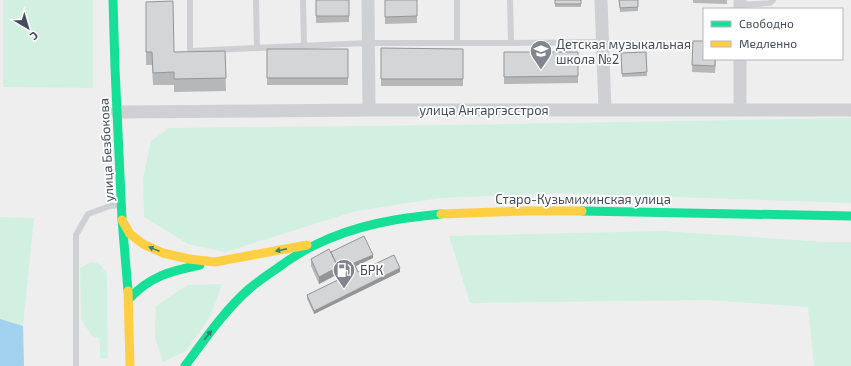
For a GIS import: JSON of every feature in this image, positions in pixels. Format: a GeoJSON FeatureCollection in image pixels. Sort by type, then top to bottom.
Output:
{"type":"FeatureCollection","features":[{"type":"Feature","properties":{"kind":"main road","name":"улица Безбокова"},"geometry":{"type":"LineString","coordinates":[[113,0],[122,219],[129,299],[130,366]]}},
{"type":"Feature","properties":{"kind":"main road","name":"Старо-Кузьмихинская улица"},"geometry":{"type":"LineString","coordinates":[[320,242],[350,230],[386,220],[455,213],[573,210],[851,216]]}},
{"type":"Feature","properties":{"kind":"main road"},"geometry":{"type":"LineString","coordinates":[[122,219],[128,230],[135,238],[151,248],[163,253],[189,259],[215,262]]}},
{"type":"Feature","properties":{"kind":"main road"},"geometry":{"type":"LineString","coordinates":[[129,299],[140,287],[150,280],[165,273],[182,268],[320,242]]}},
{"type":"Feature","properties":{"kind":"main road"},"geometry":{"type":"LineString","coordinates":[[185,366],[212,330],[245,293],[292,258],[320,242]]}},
{"type":"Feature","properties":{"kind":"street"},"geometry":{"type":"LineString","coordinates":[[368,0],[369,110]]}},
{"type":"Feature","properties":{"kind":"street"},"geometry":{"type":"LineString","coordinates":[[601,0],[605,109]]}},
{"type":"Feature","properties":{"kind":"street"},"geometry":{"type":"LineString","coordinates":[[740,60],[740,110]]}},
{"type":"Feature","properties":{"kind":"street","name":"улица Ангаргэсстроя"},"geometry":{"type":"LineString","coordinates":[[117,112],[605,109],[851,110]]}},
{"type":"Feature","properties":{"kind":"lane"},"geometry":{"type":"LineString","coordinates":[[190,0],[190,51],[368,44],[603,42]]}},
{"type":"Feature","properties":{"kind":"lane"},"geometry":{"type":"LineString","coordinates":[[256,0],[257,48]]}},
{"type":"Feature","properties":{"kind":"lane"},"geometry":{"type":"LineString","coordinates":[[304,0],[304,46]]}},
{"type":"Feature","properties":{"kind":"lane"},"geometry":{"type":"LineString","coordinates":[[457,0],[457,43]]}},
{"type":"Feature","properties":{"kind":"lane"},"geometry":{"type":"LineString","coordinates":[[510,0],[511,43]]}},
{"type":"Feature","properties":{"kind":"lane"},"geometry":{"type":"LineString","coordinates":[[740,5],[770,3],[773,0]]}},
{"type":"Feature","properties":{"kind":"lane"},"geometry":{"type":"LineString","coordinates":[[76,366],[76,235],[88,214],[110,206],[122,205]]}},
{"type":"Feature","properties":{"kind":"green space"},"geometry":{"type":"Polygon","coordinates":[[[3,0],[93,0],[93,88],[3,87],[3,0]]]}},
{"type":"Feature","properties":{"kind":"green space"},"geometry":{"type":"Polygon","coordinates":[[[851,118],[851,203],[559,193],[441,198],[356,211],[225,252],[188,244],[144,217],[143,178],[151,141],[169,128],[456,125],[851,118]]]}},
{"type":"Feature","properties":{"kind":"green space"},"geometry":{"type":"Polygon","coordinates":[[[0,217],[34,218],[23,326],[0,319],[0,217]]]}},
{"type":"Feature","properties":{"kind":"green space"},"geometry":{"type":"Polygon","coordinates":[[[663,231],[825,242],[851,242],[851,366],[814,366],[808,307],[707,300],[470,303],[449,236],[663,231]]]}},
{"type":"Feature","properties":{"kind":"green space"},"geometry":{"type":"Polygon","coordinates":[[[91,262],[101,265],[107,274],[108,358],[100,358],[100,339],[92,336],[81,319],[80,268],[91,262]]]}},
{"type":"Feature","properties":{"kind":"green space"},"geometry":{"type":"Polygon","coordinates":[[[222,284],[211,315],[186,351],[163,362],[155,338],[156,306],[187,285],[222,284]]]}},
{"type":"Feature","properties":{"kind":"water"},"geometry":{"type":"Polygon","coordinates":[[[0,319],[23,326],[24,366],[0,366],[0,319]]]}},
{"type":"Feature","properties":{"kind":"building"},"geometry":{"type":"Polygon","coordinates":[[[316,0],[349,0],[349,16],[316,16],[316,0]]]}},
{"type":"Feature","properties":{"kind":"building"},"geometry":{"type":"Polygon","coordinates":[[[385,0],[417,0],[417,16],[385,17],[385,0]]]}},
{"type":"Feature","properties":{"kind":"building"},"geometry":{"type":"Polygon","coordinates":[[[555,0],[581,0],[581,4],[555,4],[555,0]]]}},
{"type":"Feature","properties":{"kind":"building"},"geometry":{"type":"Polygon","coordinates":[[[619,0],[638,0],[638,7],[620,8],[619,0]]]}},
{"type":"Feature","properties":{"kind":"building"},"geometry":{"type":"Polygon","coordinates":[[[173,1],[174,52],[225,51],[226,78],[174,79],[174,72],[153,73],[152,52],[146,52],[146,2],[173,1]]]}},
{"type":"Feature","properties":{"kind":"building"},"geometry":{"type":"Polygon","coordinates":[[[693,41],[703,41],[703,60],[715,60],[715,66],[692,65],[693,41]]]}},
{"type":"Feature","properties":{"kind":"building"},"geometry":{"type":"Polygon","coordinates":[[[381,48],[463,49],[463,79],[381,79],[381,48]]]}},
{"type":"Feature","properties":{"kind":"building"},"geometry":{"type":"Polygon","coordinates":[[[267,49],[348,49],[348,78],[267,78],[267,49]]]}},
{"type":"Feature","properties":{"kind":"building","name":"Детская музыкальная школа №2"},"geometry":{"type":"Polygon","coordinates":[[[504,52],[578,52],[578,76],[504,77],[504,52]]]}},
{"type":"Feature","properties":{"kind":"building"},"geometry":{"type":"Polygon","coordinates":[[[646,52],[647,72],[622,74],[621,53],[646,52]]]}},
{"type":"Feature","properties":{"kind":"building","name":"БРК"},"geometry":{"type":"Polygon","coordinates":[[[364,236],[373,255],[354,263],[358,272],[394,255],[400,268],[314,311],[307,295],[342,278],[331,252],[364,236]]]}},
{"type":"Feature","properties":{"kind":"building"},"geometry":{"type":"Polygon","coordinates":[[[329,249],[338,267],[319,277],[311,259],[329,249]]]}},
{"type":"Feature","properties":{"kind":"traffic: fast"},"geometry":{"type":"LineString","coordinates":[[113,0],[122,219],[128,291]]}},
{"type":"Feature","properties":{"kind":"traffic: fast"},"geometry":{"type":"LineString","coordinates":[[582,211],[851,216]]}},
{"type":"Feature","properties":{"kind":"traffic: fast"},"geometry":{"type":"LineString","coordinates":[[185,366],[215,326],[249,289],[301,252],[330,238],[361,227],[393,220],[441,214]]}},
{"type":"Feature","properties":{"kind":"traffic: fast"},"geometry":{"type":"LineString","coordinates":[[129,299],[137,291],[153,280],[170,272],[200,265]]}},
{"type":"Feature","properties":{"kind":"traffic: slow"},"geometry":{"type":"LineString","coordinates":[[441,214],[525,211],[582,211]]}},
{"type":"Feature","properties":{"kind":"traffic: slow"},"geometry":{"type":"LineString","coordinates":[[122,220],[130,234],[143,244],[163,253],[189,259],[215,262],[307,245]]}},
{"type":"Feature","properties":{"kind":"traffic: slow"},"geometry":{"type":"LineString","coordinates":[[128,291],[130,366]]}},
{"type":"Feature","properties":{"kind":"place","name":"Детская музыкальная школа №2"},"geometry":{"type":"Point","coordinates":[541,70]}},
{"type":"Feature","properties":{"kind":"place","name":"БРК"},"geometry":{"type":"Point","coordinates":[344,290]}}]}
